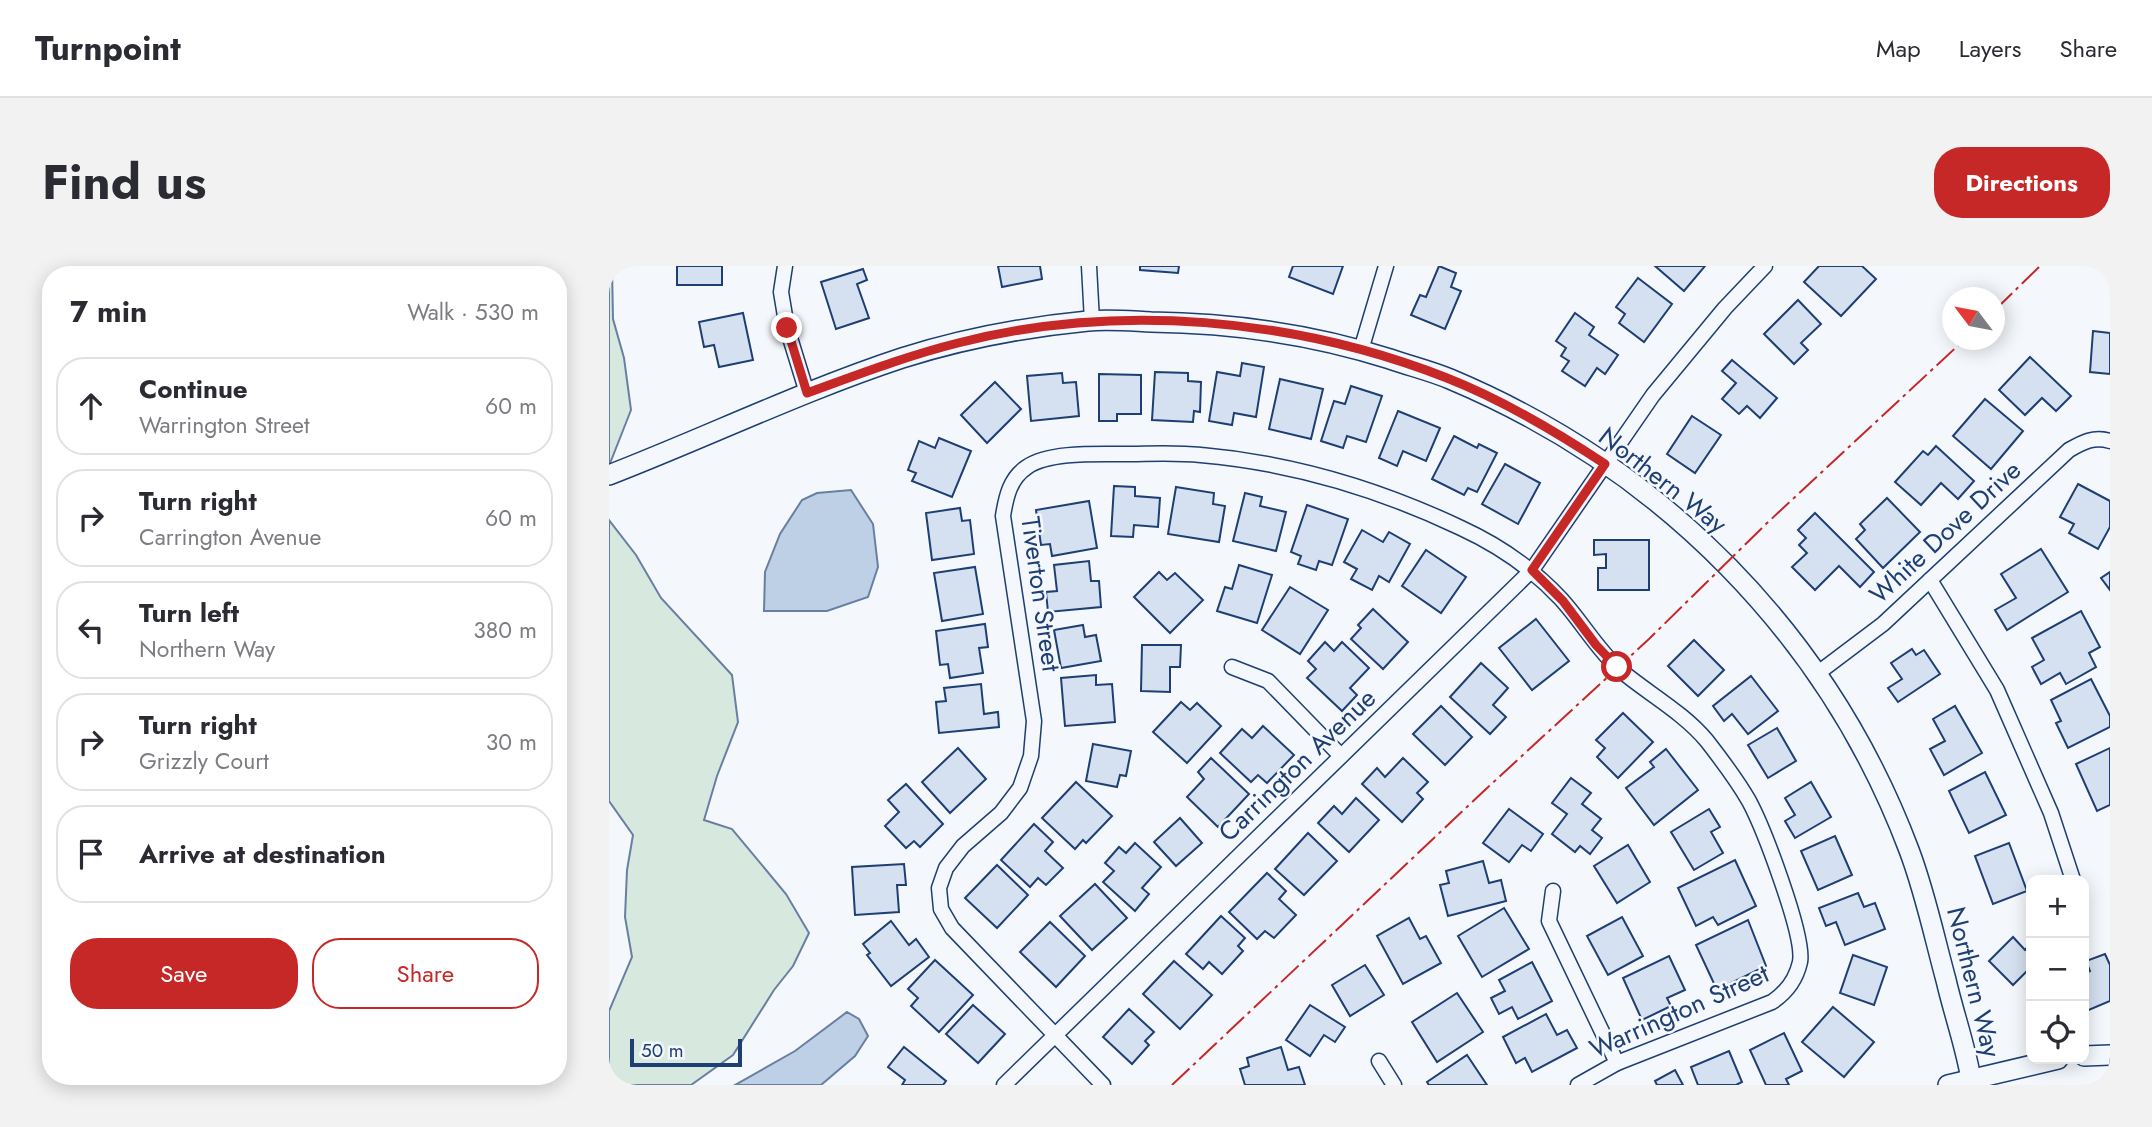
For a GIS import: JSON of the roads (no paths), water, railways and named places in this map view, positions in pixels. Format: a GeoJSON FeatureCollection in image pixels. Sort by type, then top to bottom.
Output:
{"type":"FeatureCollection","features":[{"type":"Feature","properties":{"kind":"street"},"geometry":{"type":"LineString","coordinates":[[785,266],[781,292],[787,328],[807,393]]}},
{"type":"Feature","properties":{"kind":"street"},"geometry":{"type":"LineString","coordinates":[[1089,266],[1092,321]]}},
{"type":"Feature","properties":{"kind":"street"},"geometry":{"type":"LineString","coordinates":[[1361,350],[1386,266]]}},
{"type":"Feature","properties":{"kind":"street","name":"Carrington Avenue"},"geometry":{"type":"LineString","coordinates":[[1004,1085],[1532,570],[1653,395],[1686,353],[1766,266]]}},
{"type":"Feature","properties":{"kind":"street","name":"Northern Way"},"geometry":{"type":"LineString","coordinates":[[611,474],[807,393],[903,358],[960,342],[1092,321],[1226,324],[1287,332],[1361,350],[1447,378],[1553,430],[1661,505],[1705,542],[1742,580],[1818,673],[1856,736],[1887,796],[1909,851],[1929,908],[1972,1082]]}},
{"type":"Feature","properties":{"kind":"street","name":"White Dove Drive"},"geometry":{"type":"LineString","coordinates":[[1818,673],[1860,643],[2069,450],[2087,440],[2110,441]]}},
{"type":"Feature","properties":{"kind":"street","name":"Tiverton Street"},"geometry":{"type":"LineString","coordinates":[[1103,1085],[952,928],[941,909],[939,888],[946,868],[963,846],[1001,813],[1020,788],[1031,757],[1034,721],[1003,516],[1006,496],[1014,480],[1028,466],[1051,458],[1098,454],[1198,454],[1239,459],[1326,476],[1371,489],[1462,528],[1532,570]]}},
{"type":"Feature","properties":{"kind":"street","name":"Warrington Street"},"geometry":{"type":"LineString","coordinates":[[1532,570],[1563,601],[1596,645],[1617,667],[1694,726],[1707,741],[1749,801],[1799,937],[1800,960],[1795,978],[1786,992],[1772,1002],[1617,1063],[1578,1085]]}},
{"type":"Feature","properties":{"kind":"street"},"geometry":{"type":"LineString","coordinates":[[1930,580],[1997,690],[2051,813],[2071,875]]}},
{"type":"Feature","properties":{"kind":"street"},"geometry":{"type":"LineString","coordinates":[[1232,667],[1268,681],[1341,756]]}},
{"type":"Feature","properties":{"kind":"street"},"geometry":{"type":"LineString","coordinates":[[1553,891],[1549,921],[1617,1063]]}},
{"type":"Feature","properties":{"kind":"street"},"geometry":{"type":"LineString","coordinates":[[2089,1056],[2110,1055]]}},
{"type":"Feature","properties":{"kind":"street"},"geometry":{"type":"LineString","coordinates":[[1379,1061],[1394,1085]]}},
{"type":"Feature","properties":{"kind":"street"},"geometry":{"type":"LineString","coordinates":[[1948,1085],[1972,1082],[2039,1064]]}},
{"type":"Feature","properties":{"kind":"water"},"geometry":{"type":"Polygon","coordinates":[[[851,490],[873,524],[878,567],[868,597],[827,611],[764,611],[765,572],[780,534],[802,500],[817,493],[851,490]]]}},
{"type":"Feature","properties":{"kind":"water"},"geometry":{"type":"Polygon","coordinates":[[[847,1012],[859,1019],[868,1036],[855,1056],[821,1085],[735,1085],[795,1051],[847,1012]]]}}]}
